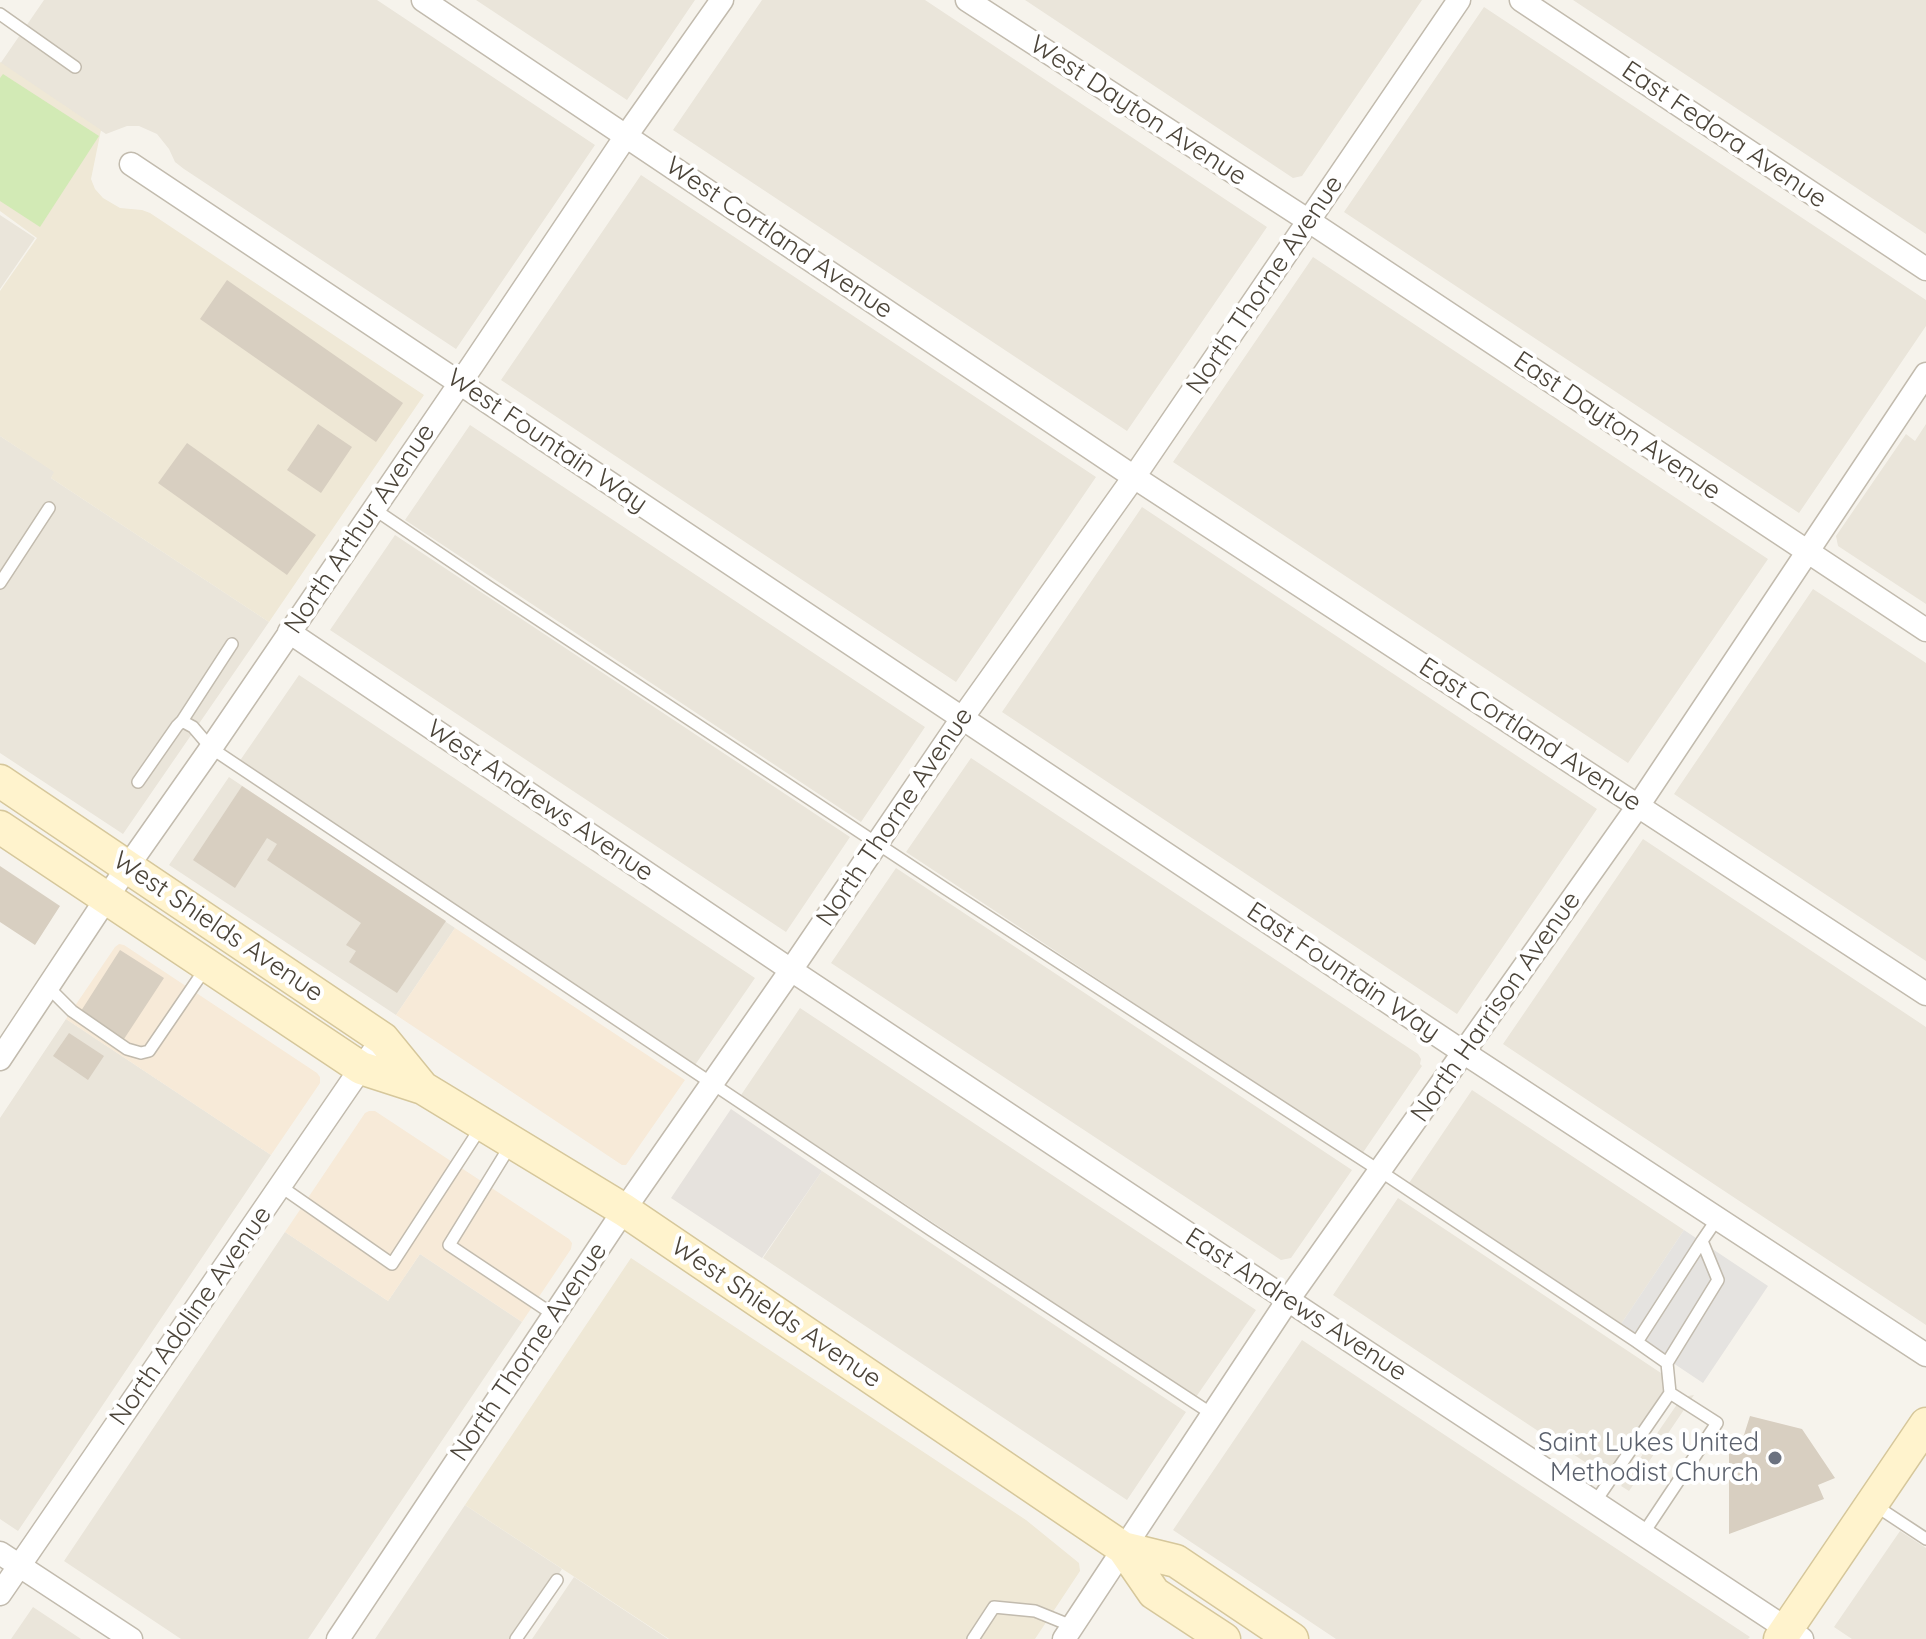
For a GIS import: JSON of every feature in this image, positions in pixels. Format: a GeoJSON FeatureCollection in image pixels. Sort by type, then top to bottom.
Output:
{"type":"FeatureCollection","features":[{"type":"Feature","properties":{"kind":"main road","name":"West Shields Avenue"},"geometry":{"type":"LineString","coordinates":[[2,784],[383,1039],[423,1088]]}},
{"type":"Feature","properties":{"kind":"main road","name":"West Shields Avenue"},"geometry":{"type":"LineString","coordinates":[[0,827],[361,1068],[423,1088],[624,1210],[1123,1548],[1176,1561],[1292,1639]]}},
{"type":"Feature","properties":{"kind":"main road"},"geometry":{"type":"LineString","coordinates":[[1790,1636],[1872,1503],[1926,1424]]}},
{"type":"Feature","properties":{"kind":"main road","name":"West Shields Avenue"},"geometry":{"type":"LineString","coordinates":[[1123,1548],[1154,1593],[1224,1639]]}},
{"type":"Feature","properties":{"kind":"street","name":"West Cortland Avenue"},"geometry":{"type":"LineString","coordinates":[[423,0],[1134,477]]}},
{"type":"Feature","properties":{"kind":"street","name":"North Arthur Avenue"},"geometry":{"type":"LineString","coordinates":[[0,1059],[128,866],[722,0]]}},
{"type":"Feature","properties":{"kind":"street","name":"West Dayton Avenue"},"geometry":{"type":"LineString","coordinates":[[967,0],[1309,221]]}},
{"type":"Feature","properties":{"kind":"street","name":"North Thorne Avenue"},"geometry":{"type":"LineString","coordinates":[[338,1639],[624,1210],[963,717],[1134,477],[1459,0]]}},
{"type":"Feature","properties":{"kind":"street","name":"East Fedora Avenue"},"geometry":{"type":"LineString","coordinates":[[1521,0],[1926,269]]}},
{"type":"Feature","properties":{"kind":"street","name":"West Fountain Way"},"geometry":{"type":"LineString","coordinates":[[131,164],[963,717]]}},
{"type":"Feature","properties":{"kind":"street","name":"East Dayton Avenue"},"geometry":{"type":"LineString","coordinates":[[1309,221],[1926,630]]}},
{"type":"Feature","properties":{"kind":"street","name":"North Harrison Avenue"},"geometry":{"type":"LineString","coordinates":[[1068,1633],[1288,1300],[1638,806],[1926,374]]}},
{"type":"Feature","properties":{"kind":"street","name":"East Cortland Avenue"},"geometry":{"type":"LineString","coordinates":[[1134,477],[1926,994]]}},
{"type":"Feature","properties":{"kind":"street","name":"West Andrews Avenue"},"geometry":{"type":"LineString","coordinates":[[289,632],[791,970]]}},
{"type":"Feature","properties":{"kind":"street","name":"East Fountain Way"},"geometry":{"type":"LineString","coordinates":[[963,717],[1463,1052],[1926,1355]]}},
{"type":"Feature","properties":{"kind":"street","name":"East Andrews Avenue"},"geometry":{"type":"LineString","coordinates":[[791,970],[1595,1502],[1790,1636]]}},
{"type":"Feature","properties":{"kind":"street","name":"North Adoline Avenue"},"geometry":{"type":"LineString","coordinates":[[0,1594],[9,1560],[383,1039]]}},
{"type":"Feature","properties":{"kind":"street"},"geometry":{"type":"LineString","coordinates":[[9,1560],[131,1639]]}},
{"type":"Feature","properties":{"kind":"lane"},"geometry":{"type":"LineString","coordinates":[[0,14],[75,67]]}},
{"type":"Feature","properties":{"kind":"lane"},"geometry":{"type":"LineString","coordinates":[[0,583],[49,508]]}},
{"type":"Feature","properties":{"kind":"lane"},"geometry":{"type":"LineString","coordinates":[[374,509],[1667,1363]]}},
{"type":"Feature","properties":{"kind":"lane"},"geometry":{"type":"LineString","coordinates":[[138,782],[232,644]]}},
{"type":"Feature","properties":{"kind":"lane"},"geometry":{"type":"LineString","coordinates":[[182,721],[193,727],[211,748],[944,1239],[1212,1414]]}},
{"type":"Feature","properties":{"kind":"lane"},"geometry":{"type":"LineString","coordinates":[[48,987],[72,1011],[127,1049],[141,1053],[149,1051],[208,965]]}},
{"type":"Feature","properties":{"kind":"lane"},"geometry":{"type":"LineString","coordinates":[[280,1186],[392,1264],[483,1124]]}},
{"type":"Feature","properties":{"kind":"lane"},"geometry":{"type":"LineString","coordinates":[[512,1142],[449,1245],[554,1315]]}},
{"type":"Feature","properties":{"kind":"lane"},"geometry":{"type":"LineString","coordinates":[[1637,1342],[1717,1219]]}},
{"type":"Feature","properties":{"kind":"lane"},"geometry":{"type":"LineString","coordinates":[[1595,1502],[1670,1393],[1667,1363],[1718,1280],[1702,1241]]}},
{"type":"Feature","properties":{"kind":"lane"},"geometry":{"type":"LineString","coordinates":[[1643,1534],[1717,1423],[1670,1393]]}},
{"type":"Feature","properties":{"kind":"lane"},"geometry":{"type":"LineString","coordinates":[[1872,1503],[1926,1539]]}},
{"type":"Feature","properties":{"kind":"lane"},"geometry":{"type":"LineString","coordinates":[[516,1639],[557,1580]]}},
{"type":"Feature","properties":{"kind":"lane"},"geometry":{"type":"LineString","coordinates":[[973,1639],[994,1607],[1035,1611],[1068,1633]]}},
{"type":"Feature","properties":{"kind":"shaded area"},"geometry":{"type":"Polygon","coordinates":[[[44,0],[377,0],[595,145],[456,349],[184,169],[175,162],[157,134],[139,126],[127,126],[106,134],[0,64],[44,0]]]}},
{"type":"Feature","properties":{"kind":"shaded area"},"geometry":{"type":"Polygon","coordinates":[[[476,0],[695,0],[627,100],[476,0]]]}},
{"type":"Feature","properties":{"kind":"shaded area"},"geometry":{"type":"Polygon","coordinates":[[[762,0],[925,0],[1267,227],[1127,431],[673,130],[762,0]]]}},
{"type":"Feature","properties":{"kind":"shaded area"},"geometry":{"type":"Polygon","coordinates":[[[1025,0],[1422,0],[1302,176],[1293,178],[1025,0]]]}},
{"type":"Feature","properties":{"kind":"shaded area"},"geometry":{"type":"Polygon","coordinates":[[[1573,0],[1926,0],[1926,234],[1653,53],[1573,0]]]}},
{"type":"Feature","properties":{"kind":"shaded area"},"geometry":{"type":"Polygon","coordinates":[[[1484,7],[1926,300],[1926,326],[1799,513],[1344,212],[1484,7]]]}},
{"type":"Feature","properties":{"kind":"shaded area"},"geometry":{"type":"Polygon","coordinates":[[[0,62],[101,130],[91,179],[103,198],[120,208],[150,213],[424,395],[269,622],[51,478],[54,472],[0,436],[0,291],[37,238],[0,211],[0,62]]]}},
{"type":"Feature","properties":{"kind":"shaded area"},"geometry":{"type":"Polygon","coordinates":[[[641,175],[1096,477],[956,682],[501,380],[641,175]]]}},
{"type":"Feature","properties":{"kind":"shaded area"},"geometry":{"type":"Polygon","coordinates":[[[0,215],[35,238],[0,289],[0,215]]]}},
{"type":"Feature","properties":{"kind":"shaded area"},"geometry":{"type":"Polygon","coordinates":[[[1313,257],[1768,559],[1628,763],[1173,462],[1313,257]]]}},
{"type":"Feature","properties":{"kind":"shaded area"},"geometry":{"type":"Polygon","coordinates":[[[1926,424],[1926,604],[1838,546],[1836,536],[1906,434],[1915,441],[1926,424]]]}},
{"type":"Feature","properties":{"kind":"shaded area"},"geometry":{"type":"Polygon","coordinates":[[[470,425],[925,727],[861,822],[405,520],[470,425]]]}},
{"type":"Feature","properties":{"kind":"shaded area"},"geometry":{"type":"Polygon","coordinates":[[[0,436],[55,472],[51,478],[269,622],[123,834],[0,753],[0,436]]]}},
{"type":"Feature","properties":{"kind":"shaded area"},"geometry":{"type":"Polygon","coordinates":[[[1142,507],[1597,809],[1457,1014],[1002,712],[1142,507]]]}},
{"type":"Feature","properties":{"kind":"shaded area"},"geometry":{"type":"Polygon","coordinates":[[[395,535],[850,837],[786,932],[330,630],[395,535]]]}},
{"type":"Feature","properties":{"kind":"shaded area"},"geometry":{"type":"Polygon","coordinates":[[[1813,589],[1926,663],[1926,961],[1674,794],[1813,589]]]}},
{"type":"Feature","properties":{"kind":"shaded area"},"geometry":{"type":"Polygon","coordinates":[[[299,675],[755,978],[695,1065],[239,762],[299,675]]]}},
{"type":"Feature","properties":{"kind":"shaded area"},"geometry":{"type":"Polygon","coordinates":[[[971,758],[1418,1054],[1422,1066],[1362,1154],[906,852],[971,758]]]}},
{"type":"Feature","properties":{"kind":"shaded area"},"geometry":{"type":"Polygon","coordinates":[[[229,777],[455,928],[396,1015],[169,865],[229,777]]]}},
{"type":"Feature","properties":{"kind":"shaded area"},"geometry":{"type":"Polygon","coordinates":[[[1643,839],[1926,1027],[1926,1325],[1503,1044],[1643,839]]]}},
{"type":"Feature","properties":{"kind":"shaded area"},"geometry":{"type":"Polygon","coordinates":[[[896,868],[1352,1170],[1291,1258],[1281,1260],[831,963],[896,868]]]}},
{"type":"Feature","properties":{"kind":"shaded area"},"geometry":{"type":"Polygon","coordinates":[[[455,928],[685,1080],[626,1165],[396,1015],[455,928]]]}},
{"type":"Feature","properties":{"kind":"shaded area"},"geometry":{"type":"Polygon","coordinates":[[[119,944],[320,1077],[320,1083],[271,1155],[66,1019],[119,944]]]}},
{"type":"Feature","properties":{"kind":"shaded area"},"geometry":{"type":"Polygon","coordinates":[[[800,1008],[1256,1310],[1196,1397],[741,1095],[800,1008]]]}},
{"type":"Feature","properties":{"kind":"shaded area"},"geometry":{"type":"Polygon","coordinates":[[[66,1019],[271,1155],[18,1531],[0,1519],[0,1118],[66,1019]]]}},
{"type":"Feature","properties":{"kind":"shaded area"},"geometry":{"type":"Polygon","coordinates":[[[1472,1090],[1684,1230],[1619,1327],[1407,1186],[1472,1090]]]}},
{"type":"Feature","properties":{"kind":"shaded area"},"geometry":{"type":"Polygon","coordinates":[[[731,1109],[822,1171],[762,1258],[671,1198],[731,1109]]]}},
{"type":"Feature","properties":{"kind":"shaded area"},"geometry":{"type":"Polygon","coordinates":[[[369,1111],[375,1111],[572,1243],[522,1322],[420,1254],[388,1301],[285,1232],[369,1111]]]}},
{"type":"Feature","properties":{"kind":"shaded area"},"geometry":{"type":"Polygon","coordinates":[[[822,1171],[1186,1412],[1127,1500],[763,1258],[822,1171]]]}},
{"type":"Feature","properties":{"kind":"shaded area"},"geometry":{"type":"Polygon","coordinates":[[[1398,1198],[1664,1375],[1666,1387],[1606,1476],[1333,1295],[1398,1198]]]}},
{"type":"Feature","properties":{"kind":"shaded area"},"geometry":{"type":"Polygon","coordinates":[[[1684,1230],[1768,1286],[1703,1383],[1619,1327],[1684,1230]]]}},
{"type":"Feature","properties":{"kind":"shaded area"},"geometry":{"type":"Polygon","coordinates":[[[285,1232],[388,1301],[420,1254],[522,1322],[308,1639],[181,1639],[64,1561],[285,1232]]]}},
{"type":"Feature","properties":{"kind":"shaded area"},"geometry":{"type":"Polygon","coordinates":[[[631,1258],[1026,1520],[1079,1563],[1080,1571],[1035,1639],[669,1639],[465,1505],[631,1258]]]}},
{"type":"Feature","properties":{"kind":"shaded area"},"geometry":{"type":"Polygon","coordinates":[[[1302,1340],[1750,1637],[1336,1639],[1173,1530],[1302,1340]]]}},
{"type":"Feature","properties":{"kind":"shaded area"},"geometry":{"type":"Polygon","coordinates":[[[1694,1395],[1629,1491],[1621,1486],[1682,1397],[1694,1395]]]}},
{"type":"Feature","properties":{"kind":"shaded area"},"geometry":{"type":"Polygon","coordinates":[[[465,1505],[562,1569],[514,1639],[375,1639],[465,1505]]]}},
{"type":"Feature","properties":{"kind":"shaded area"},"geometry":{"type":"Polygon","coordinates":[[[1900,1531],[1926,1548],[1926,1639],[1852,1639],[1834,1627],[1900,1531]]]}},
{"type":"Feature","properties":{"kind":"shaded area"},"geometry":{"type":"Polygon","coordinates":[[[574,1577],[668,1639],[532,1639],[574,1577]]]}},
{"type":"Feature","properties":{"kind":"shaded area"},"geometry":{"type":"Polygon","coordinates":[[[33,1607],[81,1639],[11,1639],[33,1607]]]}},
{"type":"Feature","properties":{"kind":"green space"},"geometry":{"type":"Polygon","coordinates":[[[3,74],[99,136],[40,227],[0,201],[0,78],[3,74]]]}},
{"type":"Feature","properties":{"kind":"building"},"geometry":{"type":"Polygon","coordinates":[[[227,280],[403,403],[376,442],[200,319],[227,280]]]}},
{"type":"Feature","properties":{"kind":"building"},"geometry":{"type":"Polygon","coordinates":[[[318,424],[352,447],[321,493],[287,470],[318,424]]]}},
{"type":"Feature","properties":{"kind":"building"},"geometry":{"type":"Polygon","coordinates":[[[187,443],[316,535],[287,575],[158,483],[187,443]]]}},
{"type":"Feature","properties":{"kind":"building"},"geometry":{"type":"Polygon","coordinates":[[[242,786],[446,921],[397,993],[349,962],[356,951],[346,945],[361,923],[267,860],[277,844],[267,838],[235,888],[193,860],[242,786]]]}},
{"type":"Feature","properties":{"kind":"building"},"geometry":{"type":"Polygon","coordinates":[[[0,866],[60,906],[35,945],[0,922],[0,866]]]}},
{"type":"Feature","properties":{"kind":"building"},"geometry":{"type":"Polygon","coordinates":[[[120,950],[164,978],[124,1039],[81,1011],[120,950]]]}},
{"type":"Feature","properties":{"kind":"building"},"geometry":{"type":"Polygon","coordinates":[[[69,1033],[104,1056],[88,1080],[53,1056],[69,1033]]]}},
{"type":"Feature","properties":{"kind":"building","name":"Saint Lukes United Methodist Church"},"geometry":{"type":"Polygon","coordinates":[[[1750,1416],[1802,1429],[1835,1478],[1818,1485],[1824,1499],[1729,1534],[1729,1439],[1743,1438],[1750,1416]]]}},
{"type":"Feature","properties":{"kind":"place","name":"Saint Lukes United Methodist Church"},"geometry":{"type":"Point","coordinates":[1775,1458]}}]}
